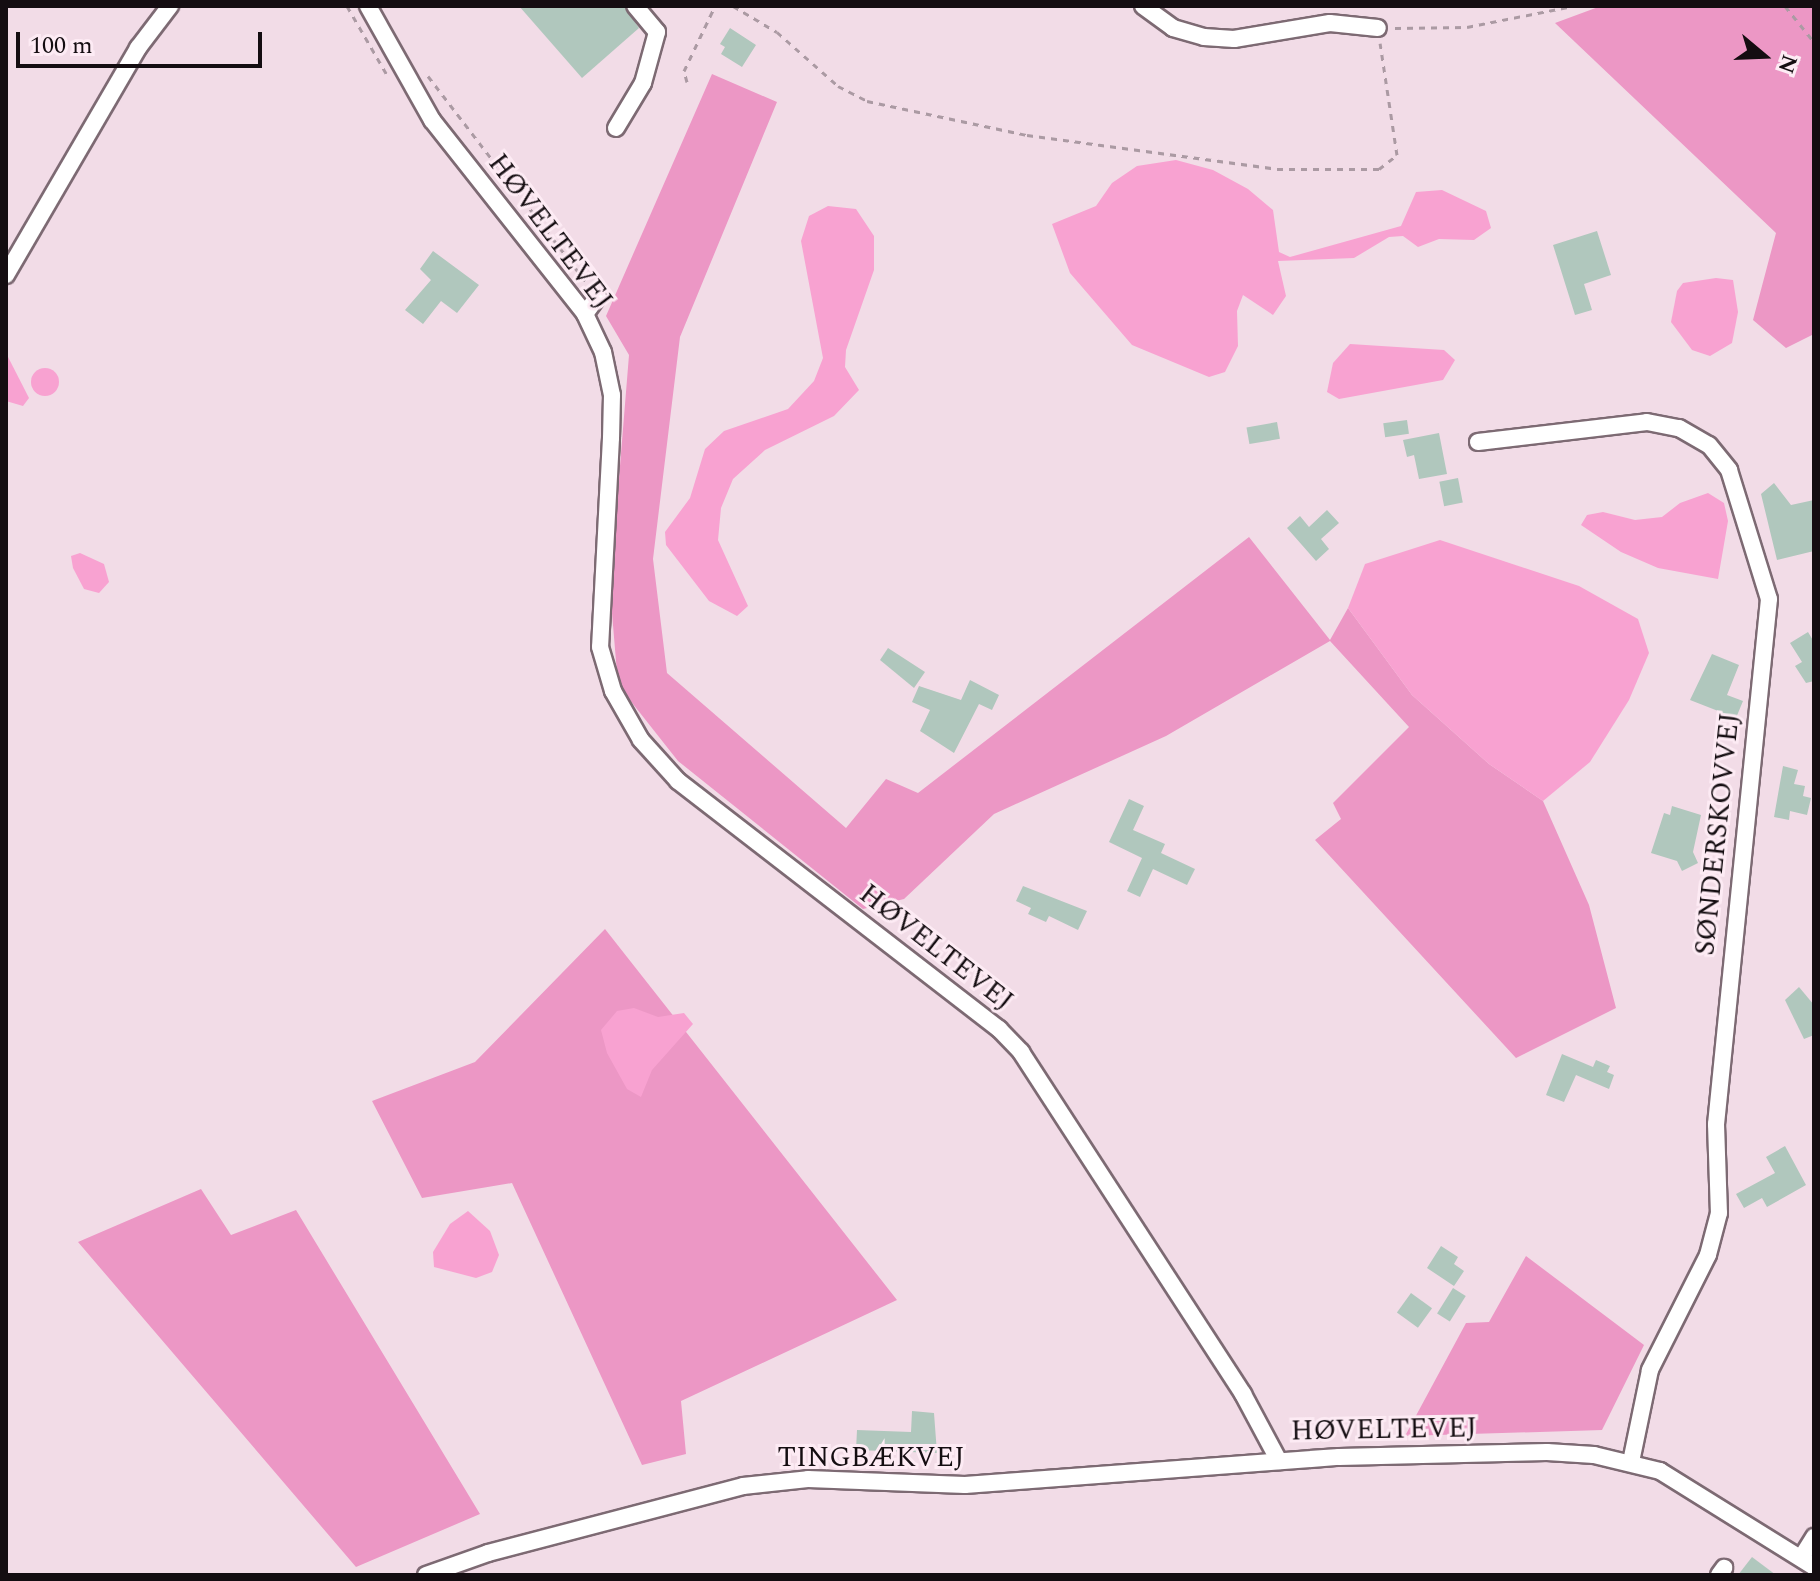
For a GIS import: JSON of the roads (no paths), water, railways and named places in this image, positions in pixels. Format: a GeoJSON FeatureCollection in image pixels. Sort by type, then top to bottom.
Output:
{"type":"FeatureCollection","features":[{"type":"Feature","properties":{"kind":"street"},"geometry":{"type":"LineString","coordinates":[[6,275],[138,48],[170,6]]}},
{"type":"Feature","properties":{"kind":"street","name":"HØVELTEVEJ"},"geometry":{"type":"LineString","coordinates":[[368,6],[432,120],[585,314],[603,352],[612,395],[600,647],[613,691],[641,740],[678,781],[999,1029],[1021,1052],[1251,1407],[1279,1461],[1547,1452],[1631,1462],[1698,1492],[1807,1563]]}},
{"type":"Feature","properties":{"kind":"street"},"geometry":{"type":"LineString","coordinates":[[616,128],[643,83],[657,32],[635,6]]}},
{"type":"Feature","properties":{"kind":"street"},"geometry":{"type":"LineString","coordinates":[[1143,6],[1173,28],[1204,37],[1234,39],[1304,24],[1378,28]]}},
{"type":"Feature","properties":{"kind":"street"},"geometry":{"type":"LineString","coordinates":[[585,314],[598,296]]}},
{"type":"Feature","properties":{"kind":"street","name":"SØNDERSKOVVEJ"},"geometry":{"type":"LineString","coordinates":[[1478,442],[1647,422],[1679,428],[1709,445],[1729,470],[1769,599],[1716,1124],[1719,1213],[1708,1255],[1650,1370],[1631,1462]]}},
{"type":"Feature","properties":{"kind":"street","name":"TINGBÆKVEJ"},"geometry":{"type":"LineString","coordinates":[[426,1575],[503,1549],[743,1486],[808,1479],[965,1485],[1279,1461]]}},
{"type":"Feature","properties":{"kind":"street"},"geometry":{"type":"LineString","coordinates":[[1807,1563],[1814,1537]]}}]}
